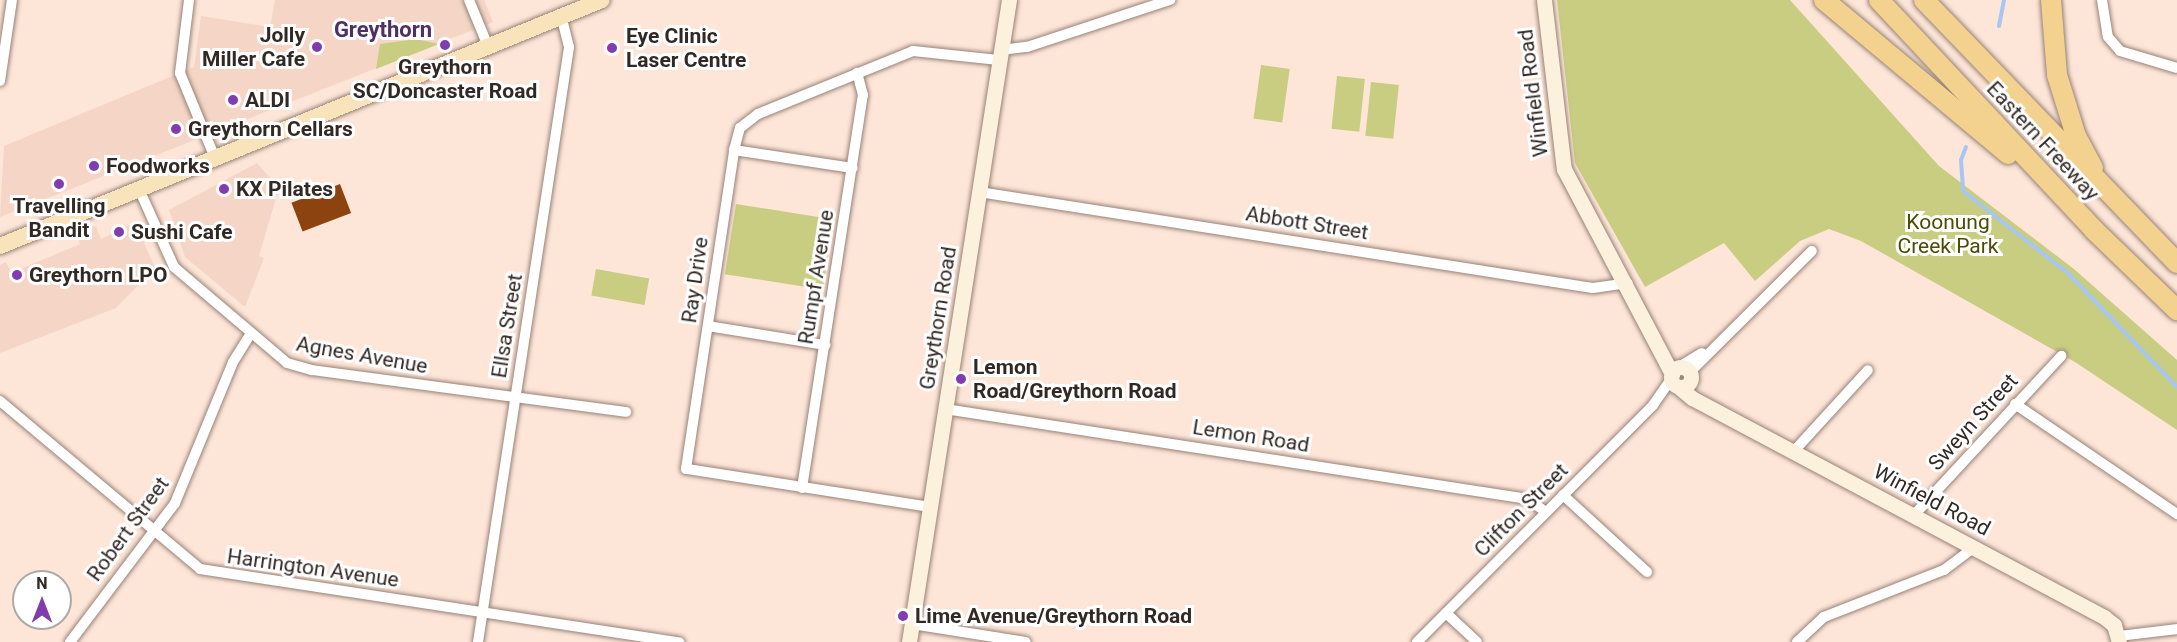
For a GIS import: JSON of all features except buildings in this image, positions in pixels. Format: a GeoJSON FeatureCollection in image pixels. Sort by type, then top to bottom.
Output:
{"type":"FeatureCollection","features":[{"type":"Feature","properties":{"kind":"highway"},"geometry":{"type":"LineString","coordinates":[[1824,0],[2093,229]]}},
{"type":"Feature","properties":{"kind":"highway","name":"Eastern Freeway"},"geometry":{"type":"LineString","coordinates":[[1879,0],[2093,229],[2177,310]]}},
{"type":"Feature","properties":{"kind":"highway","name":"Eastern Freeway"},"geometry":{"type":"LineString","coordinates":[[1924,0],[2177,263]]}},
{"type":"Feature","properties":{"kind":"highway"},"geometry":{"type":"LineString","coordinates":[[2051,0],[2053,50],[2066,108],[2089,162],[2115,200]]}},
{"type":"Feature","properties":{"kind":"main road"},"geometry":{"type":"LineString","coordinates":[[0,246],[602,0]]}},
{"type":"Feature","properties":{"kind":"street"},"geometry":{"type":"LineString","coordinates":[[0,81],[2,48],[12,0]]}},
{"type":"Feature","properties":{"kind":"street"},"geometry":{"type":"LineString","coordinates":[[189,0],[180,70],[215,158]]}},
{"type":"Feature","properties":{"kind":"street"},"geometry":{"type":"LineString","coordinates":[[469,0],[488,46]]}},
{"type":"Feature","properties":{"kind":"street","name":"Greythorn Road"},"geometry":{"type":"LineString","coordinates":[[909,642],[1009,0]]}},
{"type":"Feature","properties":{"kind":"street","name":"Ray Drive"},"geometry":{"type":"LineString","coordinates":[[930,507],[686,469],[737,133],[750,119],[920,49],[1000,55],[1170,0]]}},
{"type":"Feature","properties":{"kind":"street","name":"Winfield Road"},"geometry":{"type":"LineString","coordinates":[[1544,0],[1562,163],[1680,377],[1712,406],[2104,617],[2120,639]]}},
{"type":"Feature","properties":{"kind":"street"},"geometry":{"type":"LineString","coordinates":[[2102,0],[2108,37],[2120,51],[2177,68]]}},
{"type":"Feature","properties":{"kind":"street","name":"Ellsa Street"},"geometry":{"type":"LineString","coordinates":[[478,642],[569,47],[561,16]]}},
{"type":"Feature","properties":{"kind":"street","name":"Rumpf Avenue"},"geometry":{"type":"LineString","coordinates":[[802,488],[863,95],[857,73]]}},
{"type":"Feature","properties":{"kind":"street"},"geometry":{"type":"LineString","coordinates":[[734,150],[853,168]]}},
{"type":"Feature","properties":{"kind":"street","name":"Agnes Avenue"},"geometry":{"type":"LineString","coordinates":[[140,189],[174,267],[250,335],[287,363],[305,369],[626,412]]}},
{"type":"Feature","properties":{"kind":"street","name":"Abbott Street"},"geometry":{"type":"LineString","coordinates":[[979,192],[1593,288],[1628,283]]}},
{"type":"Feature","properties":{"kind":"street","name":"Clifton Street"},"geometry":{"type":"LineString","coordinates":[[1417,642],[1680,377],[1812,251]]}},
{"type":"Feature","properties":{"kind":"street"},"geometry":{"type":"LineString","coordinates":[[708,326],[825,345]]}},
{"type":"Feature","properties":{"kind":"street","name":"Robert Street"},"geometry":{"type":"LineString","coordinates":[[70,642],[185,487],[229,372],[250,335]]}},
{"type":"Feature","properties":{"kind":"street","name":"Sweyn Street"},"geometry":{"type":"LineString","coordinates":[[1914,515],[2061,356]]}},
{"type":"Feature","properties":{"kind":"street"},"geometry":{"type":"LineString","coordinates":[[1795,450],[1868,370]]}},
{"type":"Feature","properties":{"kind":"street","name":"Harrington Avenue"},"geometry":{"type":"LineString","coordinates":[[0,401],[193,565],[221,575],[679,642]]}},
{"type":"Feature","properties":{"kind":"street"},"geometry":{"type":"LineString","coordinates":[[2016,404],[2177,514]]}},
{"type":"Feature","properties":{"kind":"street","name":"Lemon Road"},"geometry":{"type":"LineString","coordinates":[[945,409],[1528,499],[1546,512]]}},
{"type":"Feature","properties":{"kind":"street"},"geometry":{"type":"LineString","coordinates":[[1563,495],[1647,572]]}},
{"type":"Feature","properties":{"kind":"street"},"geometry":{"type":"LineString","coordinates":[[1797,642],[1824,616],[1944,570],[1974,547]]}},
{"type":"Feature","properties":{"kind":"street"},"geometry":{"type":"LineString","coordinates":[[1446,613],[1477,642]]}},
{"type":"Feature","properties":{"kind":"street"},"geometry":{"type":"LineString","coordinates":[[912,624],[1026,642]]}},
{"type":"Feature","properties":{"kind":"street"},"geometry":{"type":"LineString","coordinates":[[2120,639],[2177,629]]}},
{"type":"Feature","properties":{"kind":"shaded area"},"geometry":{"type":"Polygon","coordinates":[[[275,0],[484,0],[493,22],[0,217],[4,146],[194,67],[201,16],[270,27],[275,0]]]}},
{"type":"Feature","properties":{"kind":"shaded area"},"geometry":{"type":"Polygon","coordinates":[[[257,163],[279,188],[259,256],[264,258],[245,307],[185,257],[169,210],[257,163]]]}},
{"type":"Feature","properties":{"kind":"shaded area"},"geometry":{"type":"Polygon","coordinates":[[[135,222],[155,268],[116,308],[0,353],[0,265],[6,262],[11,273],[80,244],[76,234],[96,226],[101,239],[135,222]]]}},
{"type":"Feature","properties":{"kind":"green space","name":"Koonung Creek Park"},"geometry":{"type":"Polygon","coordinates":[[[1557,0],[1790,0],[1939,166],[2074,269],[2177,360],[2177,430],[2075,362],[1861,241],[1829,229],[1800,241],[1755,281],[1724,243],[1645,287],[1575,163],[1557,0]]]}},
{"type":"Feature","properties":{"kind":"green space"},"geometry":{"type":"Polygon","coordinates":[[[416,39],[439,44],[376,69],[380,44],[416,39]]]}},
{"type":"Feature","properties":{"kind":"green space"},"geometry":{"type":"Polygon","coordinates":[[[1261,65],[1290,69],[1282,123],[1253,118],[1261,65]]]}},
{"type":"Feature","properties":{"kind":"green space"},"geometry":{"type":"Polygon","coordinates":[[[1337,76],[1365,79],[1359,132],[1331,129],[1337,76]]]}},
{"type":"Feature","properties":{"kind":"green space"},"geometry":{"type":"Polygon","coordinates":[[[1371,82],[1399,85],[1393,139],[1365,136],[1371,82]]]}},
{"type":"Feature","properties":{"kind":"green space"},"geometry":{"type":"Polygon","coordinates":[[[736,204],[834,219],[823,290],[725,274],[736,204]]]}},
{"type":"Feature","properties":{"kind":"green space"},"geometry":{"type":"Polygon","coordinates":[[[596,269],[649,278],[644,305],[591,296],[596,269]]]}},
{"type":"Feature","properties":{"kind":"waterway"},"geometry":{"type":"LineString","coordinates":[[1999,26],[2004,0]]}},
{"type":"Feature","properties":{"kind":"waterway"},"geometry":{"type":"LineString","coordinates":[[1966,147],[1961,160],[1963,191],[2068,273],[2177,387]]}},
{"type":"Feature","properties":{"kind":"place","name":"Greythorn SC/Doncaster Road"},"geometry":{"type":"Point","coordinates":[445,45]}},
{"type":"Feature","properties":{"kind":"place","name":"Jolly Miller Cafe"},"geometry":{"type":"Point","coordinates":[317,47]}},
{"type":"Feature","properties":{"kind":"place","name":"Eye Clinic Laser Centre"},"geometry":{"type":"Point","coordinates":[612,48]}},
{"type":"Feature","properties":{"kind":"place","name":"ALDI"},"geometry":{"type":"Point","coordinates":[233,100]}},
{"type":"Feature","properties":{"kind":"place","name":"Greythorn Cellars"},"geometry":{"type":"Point","coordinates":[176,129]}},
{"type":"Feature","properties":{"kind":"place","name":"Foodworks"},"geometry":{"type":"Point","coordinates":[94,166]}},
{"type":"Feature","properties":{"kind":"place","name":"Travelling Bandit"},"geometry":{"type":"Point","coordinates":[59,184]}},
{"type":"Feature","properties":{"kind":"place","name":"KX Pilates"},"geometry":{"type":"Point","coordinates":[224,189]}},
{"type":"Feature","properties":{"kind":"place","name":"Sushi Cafe"},"geometry":{"type":"Point","coordinates":[119,232]}},
{"type":"Feature","properties":{"kind":"place","name":"Greythorn LPO"},"geometry":{"type":"Point","coordinates":[17,275]}},
{"type":"Feature","properties":{"kind":"place","name":"Lemon Road/Greythorn Road"},"geometry":{"type":"Point","coordinates":[961,379]}},
{"type":"Feature","properties":{"kind":"place","name":"Lime Avenue/Greythorn Road"},"geometry":{"type":"Point","coordinates":[903,616]}},
{"type":"Feature","properties":{"kind":"district","name":"Greythorn"},"geometry":{"type":"Point","coordinates":[383,30]}}]}
